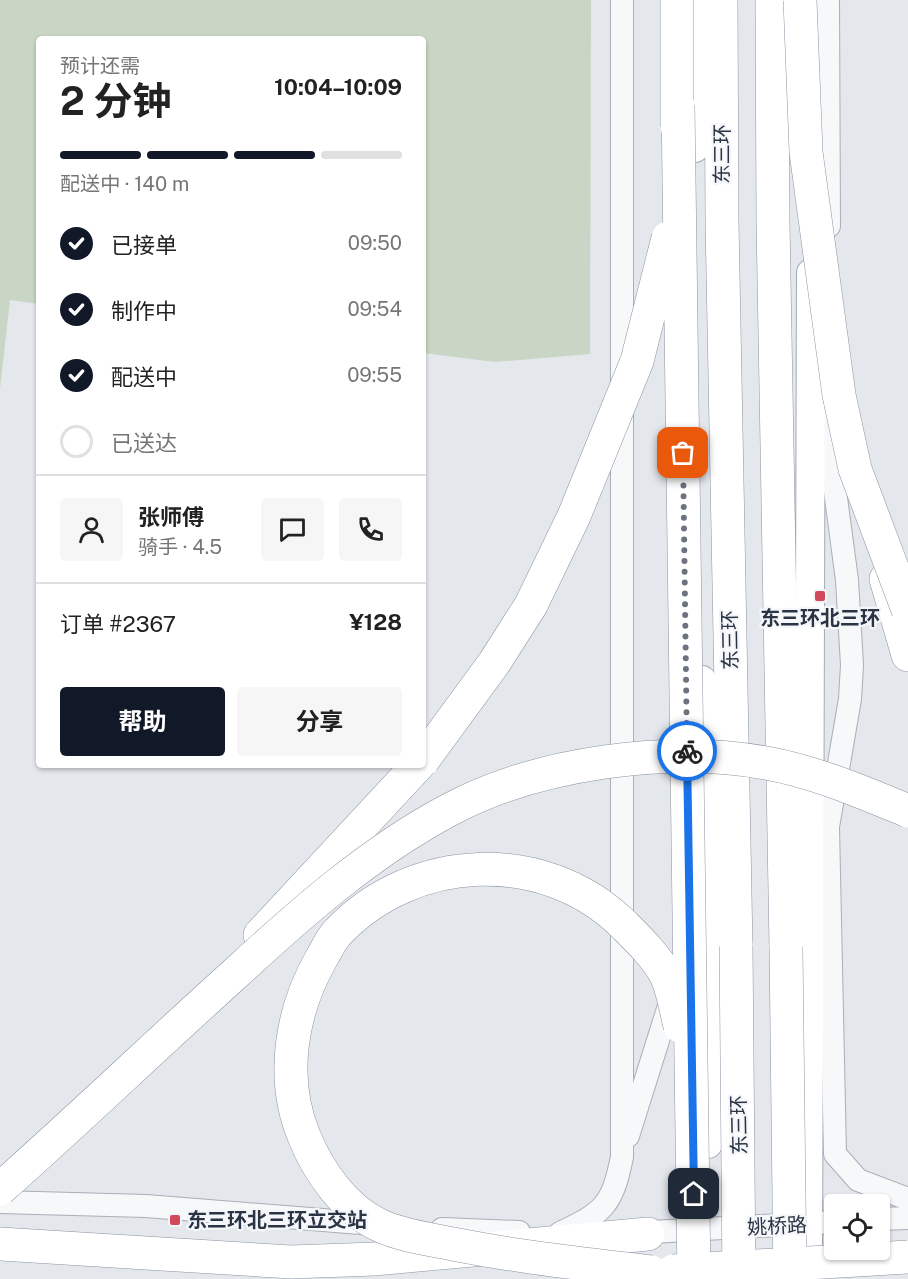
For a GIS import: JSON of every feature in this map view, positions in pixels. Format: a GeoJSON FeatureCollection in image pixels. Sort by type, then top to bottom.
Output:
{"type":"FeatureCollection","features":[{"type":"Feature","properties":{"kind":"highway"},"geometry":{"type":"LineString","coordinates":[[677,0],[694,1111],[694,1279]]}},
{"type":"Feature","properties":{"kind":"highway","name":"东三环"},"geometry":{"type":"LineString","coordinates":[[721,0],[722,222],[740,1143],[739,1279]]}},
{"type":"Feature","properties":{"kind":"highway"},"geometry":{"type":"LineString","coordinates":[[772,0],[773,222],[790,1154],[790,1279]]}},
{"type":"Feature","properties":{"kind":"highway"},"geometry":{"type":"LineString","coordinates":[[800,0],[806,152],[839,395],[855,469],[908,655]]}},
{"type":"Feature","properties":{"kind":"highway"},"geometry":{"type":"LineString","coordinates":[[426,756],[494,663],[531,605],[601,453],[637,361],[670,228],[678,105]]}},
{"type":"Feature","properties":{"kind":"highway"},"geometry":{"type":"LineString","coordinates":[[855,469],[908,610]]}},
{"type":"Feature","properties":{"kind":"highway"},"geometry":{"type":"LineString","coordinates":[[0,1189],[281,932],[367,861],[449,810],[497,788],[566,768],[618,759],[733,758],[813,774],[908,811]]}},
{"type":"Feature","properties":{"kind":"highway"},"geometry":{"type":"LineString","coordinates":[[124,1074],[269,925],[415,768]]}},
{"type":"Feature","properties":{"kind":"highway"},"geometry":{"type":"LineString","coordinates":[[651,1272],[488,1251],[422,1238],[380,1226],[352,1205],[315,1164],[298,1122],[291,1056],[295,1021],[308,983],[336,934],[363,911],[398,888],[438,876],[475,870],[521,870],[565,883],[603,904],[639,939],[665,975],[682,1030],[694,1111]]}},
{"type":"Feature","properties":{"kind":"highway"},"geometry":{"type":"LineString","coordinates":[[0,1244],[291,1262],[374,1259],[648,1233]]}},
{"type":"Feature","properties":{"kind":"highway"},"geometry":{"type":"LineString","coordinates":[[540,1279],[908,1257]]}},
{"type":"Feature","properties":{"kind":"main road"},"geometry":{"type":"LineString","coordinates":[[694,0],[696,436],[707,883],[708,1279]]}},
{"type":"Feature","properties":{"kind":"main road"},"geometry":{"type":"LineString","coordinates":[[808,1279],[821,1223],[811,0]]}},
{"type":"Feature","properties":{"kind":"street"},"geometry":{"type":"LineString","coordinates":[[622,0],[622,1157]]}},
{"type":"Feature","properties":{"kind":"street"},"geometry":{"type":"LineString","coordinates":[[828,0],[832,468],[847,580],[852,665],[850,699],[828,827],[835,1154],[858,1180],[908,1199]]}},
{"type":"Feature","properties":{"kind":"street"},"geometry":{"type":"LineString","coordinates":[[560,1233],[594,1216],[606,1204],[616,1187],[622,1157],[707,883]]}},
{"type":"Feature","properties":{"kind":"street","name":"姚桥路"},"geometry":{"type":"LineString","coordinates":[[0,1202],[146,1206],[492,1232],[648,1233],[821,1223]]}},
{"type":"Feature","properties":{"kind":"street"},"geometry":{"type":"LineString","coordinates":[[890,1219],[908,1218]]}},
{"type":"Feature","properties":{"kind":"green space"},"geometry":{"type":"Polygon","coordinates":[[[0,0],[591,0],[590,354],[495,362],[426,353],[426,36],[36,36],[36,304],[10,300],[0,389],[0,0]]]}},
{"type":"Feature","properties":{"kind":"way so far"},"geometry":{"type":"LineString","coordinates":[[683,453],[687,751]]}},
{"type":"Feature","properties":{"kind":"place","name":"东三环北三环"},"geometry":{"type":"Point","coordinates":[820,596]}},
{"type":"Feature","properties":{"kind":"place","name":"东三环北三环立交站"},"geometry":{"type":"Point","coordinates":[175,1220]}},
{"type":"Feature","properties":{"kind":"route"},"geometry":{"type":"LineString","coordinates":[[687,751],[694,1194]]}}]}
